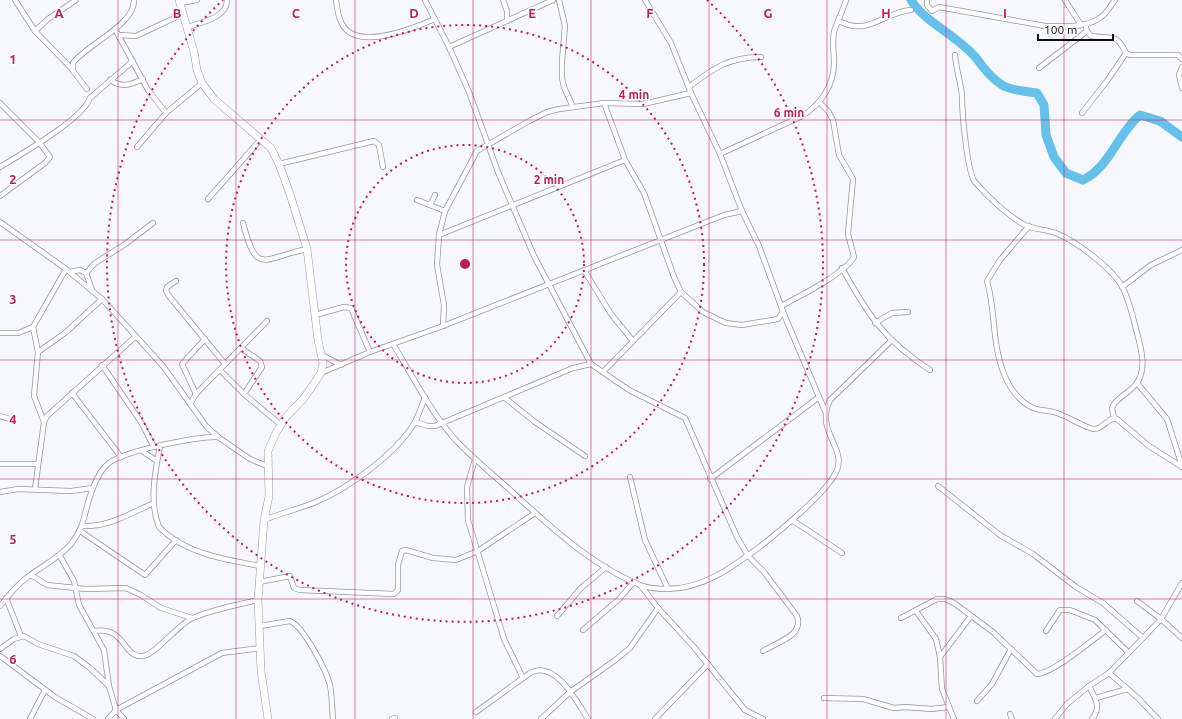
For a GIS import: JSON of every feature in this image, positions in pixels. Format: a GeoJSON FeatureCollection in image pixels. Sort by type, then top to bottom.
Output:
{"type":"FeatureCollection","features":[{"type":"Feature","properties":{"kind":"street"},"geometry":{"type":"LineString","coordinates":[[35,31],[48,19],[76,0]]}},
{"type":"Feature","properties":{"kind":"street"},"geometry":{"type":"LineString","coordinates":[[72,69],[73,63],[81,54],[115,29],[132,12],[134,0]]}},
{"type":"Feature","properties":{"kind":"street"},"geometry":{"type":"LineString","coordinates":[[197,0],[180,2],[188,27],[197,70],[202,83],[214,99],[274,152],[290,194],[307,249],[320,354],[323,363],[321,373],[304,398],[291,411],[281,425],[268,451],[267,466],[269,496],[264,520],[258,600],[263,690],[268,719]]}},
{"type":"Feature","properties":{"kind":"street"},"geometry":{"type":"LineString","coordinates":[[188,27],[223,13],[226,8],[227,0]]}},
{"type":"Feature","properties":{"kind":"street"},"geometry":{"type":"LineString","coordinates":[[336,0],[341,24],[354,35],[371,37],[392,35],[435,19]]}},
{"type":"Feature","properties":{"kind":"street"},"geometry":{"type":"LineString","coordinates":[[425,0],[449,47],[534,256],[590,364],[642,398],[684,418],[728,518],[748,556],[764,572],[797,616],[800,624],[798,630],[788,638],[763,651]]}},
{"type":"Feature","properties":{"kind":"street"},"geometry":{"type":"LineString","coordinates":[[503,0],[507,11],[507,20]]}},
{"type":"Feature","properties":{"kind":"street"},"geometry":{"type":"LineString","coordinates":[[449,47],[554,0]]}},
{"type":"Feature","properties":{"kind":"street"},"geometry":{"type":"LineString","coordinates":[[559,0],[566,26],[562,61],[562,78],[564,87],[573,107]]}},
{"type":"Feature","properties":{"kind":"street"},"geometry":{"type":"LineString","coordinates":[[641,586],[668,589],[688,587],[706,581],[728,570],[748,556],[792,520],[830,482],[837,470],[838,461],[825,421],[825,411],[820,397],[783,312],[759,246],[742,211],[720,154],[691,93],[671,43],[645,0]]}},
{"type":"Feature","properties":{"kind":"street"},"geometry":{"type":"LineString","coordinates":[[720,154],[802,116],[811,110],[826,94],[832,80],[834,66],[834,33],[846,0]]}},
{"type":"Feature","properties":{"kind":"street"},"geometry":{"type":"LineString","coordinates":[[927,0],[927,5],[932,11],[939,7],[1045,26],[1083,25],[1102,17],[1115,0]]}},
{"type":"Feature","properties":{"kind":"street"},"geometry":{"type":"LineString","coordinates":[[1065,0],[1091,36],[1117,39],[1122,44],[1126,53],[1130,55],[1178,55],[1182,59]]}},
{"type":"Feature","properties":{"kind":"street"},"geometry":{"type":"LineString","coordinates":[[17,1],[35,31],[72,69],[87,90]]}},
{"type":"Feature","properties":{"kind":"street"},"geometry":{"type":"LineString","coordinates":[[839,21],[846,25],[864,27],[901,11],[911,10]]}},
{"type":"Feature","properties":{"kind":"street"},"geometry":{"type":"LineString","coordinates":[[119,35],[136,36],[184,14]]}},
{"type":"Feature","properties":{"kind":"street"},"geometry":{"type":"LineString","coordinates":[[115,29],[154,99],[166,113]]}},
{"type":"Feature","properties":{"kind":"street"},"geometry":{"type":"LineString","coordinates":[[1039,68],[1087,31]]}},
{"type":"Feature","properties":{"kind":"street"},"geometry":{"type":"LineString","coordinates":[[1082,113],[1107,81],[1126,53]]}},
{"type":"Feature","properties":{"kind":"street"},"geometry":{"type":"LineString","coordinates":[[955,55],[967,141],[966,149],[969,156],[974,181],[1004,211],[1029,226],[1048,230],[1069,240],[1100,263],[1122,287],[1134,321],[1142,361],[1141,375],[1137,383],[1114,404],[1112,408],[1114,418],[1149,446],[1182,467]]}},
{"type":"Feature","properties":{"kind":"street"},"geometry":{"type":"LineString","coordinates":[[689,88],[726,62],[736,59],[761,57]]}},
{"type":"Feature","properties":{"kind":"street"},"geometry":{"type":"LineString","coordinates":[[0,167],[39,142],[77,114],[90,98],[133,61]]}},
{"type":"Feature","properties":{"kind":"street"},"geometry":{"type":"LineString","coordinates":[[1182,67],[1179,76],[1182,88]]}},
{"type":"Feature","properties":{"kind":"street"},"geometry":{"type":"LineString","coordinates":[[110,80],[117,85],[124,86],[142,79]]}},
{"type":"Feature","properties":{"kind":"street"},"geometry":{"type":"LineString","coordinates":[[137,147],[166,113],[202,83]]}},
{"type":"Feature","properties":{"kind":"street"},"geometry":{"type":"LineString","coordinates":[[443,326],[444,305],[437,265],[438,235],[445,212],[473,156],[488,143],[547,112],[604,103],[643,104],[691,93]]}},
{"type":"Feature","properties":{"kind":"street"},"geometry":{"type":"LineString","coordinates":[[781,306],[819,285],[854,257],[848,234],[854,185],[851,173],[838,155],[834,120],[819,102]]}},
{"type":"Feature","properties":{"kind":"street"},"geometry":{"type":"LineString","coordinates":[[0,103],[39,142],[50,157],[0,196]]}},
{"type":"Feature","properties":{"kind":"street"},"geometry":{"type":"LineString","coordinates":[[604,103],[625,160],[644,193],[662,239],[674,277],[681,292],[703,312],[726,323],[742,325],[772,321],[778,319],[783,312]]}},
{"type":"Feature","properties":{"kind":"street"},"geometry":{"type":"LineString","coordinates":[[208,199],[261,139]]}},
{"type":"Feature","properties":{"kind":"street"},"geometry":{"type":"LineString","coordinates":[[279,164],[376,141],[381,149],[383,167]]}},
{"type":"Feature","properties":{"kind":"street"},"geometry":{"type":"LineString","coordinates":[[438,235],[625,160]]}},
{"type":"Feature","properties":{"kind":"street"},"geometry":{"type":"LineString","coordinates":[[430,205],[435,195]]}},
{"type":"Feature","properties":{"kind":"street"},"geometry":{"type":"LineString","coordinates":[[417,200],[445,212]]}},
{"type":"Feature","properties":{"kind":"street"},"geometry":{"type":"LineString","coordinates":[[321,373],[370,352],[443,326],[724,215],[742,211]]}},
{"type":"Feature","properties":{"kind":"street"},"geometry":{"type":"LineString","coordinates":[[243,223],[249,245],[256,258],[262,260],[271,259],[307,249]]}},
{"type":"Feature","properties":{"kind":"street"},"geometry":{"type":"LineString","coordinates":[[1,224],[68,270],[102,299],[163,366],[206,426],[218,437],[250,459],[267,466]]}},
{"type":"Feature","properties":{"kind":"street"},"geometry":{"type":"LineString","coordinates":[[86,273],[95,263],[124,245],[153,224]]}},
{"type":"Feature","properties":{"kind":"street"},"geometry":{"type":"LineString","coordinates":[[1029,226],[1000,260],[987,281],[997,348],[1005,378],[1018,397],[1034,408],[1055,412],[1092,429],[1101,427],[1114,418]]}},
{"type":"Feature","properties":{"kind":"street"},"geometry":{"type":"LineString","coordinates":[[1122,287],[1150,265],[1182,250]]}},
{"type":"Feature","properties":{"kind":"street"},"geometry":{"type":"LineString","coordinates":[[842,268],[875,323],[892,340],[930,370]]}},
{"type":"Feature","properties":{"kind":"street"},"geometry":{"type":"LineString","coordinates":[[68,270],[80,270],[86,273],[92,290]]}},
{"type":"Feature","properties":{"kind":"street"},"geometry":{"type":"LineString","coordinates":[[0,333],[18,333],[33,327],[68,270]]}},
{"type":"Feature","properties":{"kind":"street"},"geometry":{"type":"LineString","coordinates":[[584,270],[611,314],[633,341]]}},
{"type":"Feature","properties":{"kind":"street"},"geometry":{"type":"LineString","coordinates":[[176,281],[167,287],[166,291],[179,309],[225,364]]}},
{"type":"Feature","properties":{"kind":"street"},"geometry":{"type":"LineString","coordinates":[[602,372],[681,292]]}},
{"type":"Feature","properties":{"kind":"street"},"geometry":{"type":"LineString","coordinates":[[38,352],[65,333],[102,299]]}},
{"type":"Feature","properties":{"kind":"street"},"geometry":{"type":"LineString","coordinates":[[315,315],[344,307],[351,308],[370,352]]}},
{"type":"Feature","properties":{"kind":"street"},"geometry":{"type":"LineString","coordinates":[[875,323],[892,312],[908,312]]}},
{"type":"Feature","properties":{"kind":"street"},"geometry":{"type":"LineString","coordinates":[[190,404],[196,394],[267,321]]}},
{"type":"Feature","properties":{"kind":"street"},"geometry":{"type":"LineString","coordinates":[[33,327],[38,352],[34,396],[44,422]]}},
{"type":"Feature","properties":{"kind":"street"},"geometry":{"type":"LineString","coordinates":[[35,489],[44,422],[53,410],[135,337]]}},
{"type":"Feature","properties":{"kind":"street"},"geometry":{"type":"LineString","coordinates":[[196,394],[182,364],[205,339]]}},
{"type":"Feature","properties":{"kind":"street"},"geometry":{"type":"LineString","coordinates":[[825,411],[830,400],[892,340]]}},
{"type":"Feature","properties":{"kind":"street"},"geometry":{"type":"LineString","coordinates":[[393,344],[442,423],[475,459],[549,525],[606,567],[641,586],[658,608],[708,664],[745,710],[763,719]]}},
{"type":"Feature","properties":{"kind":"street"},"geometry":{"type":"LineString","coordinates":[[241,348],[260,361],[262,367],[244,394]]}},
{"type":"Feature","properties":{"kind":"street"},"geometry":{"type":"LineString","coordinates":[[320,354],[341,365]]}},
{"type":"Feature","properties":{"kind":"street"},"geometry":{"type":"LineString","coordinates":[[415,422],[428,426],[442,423],[505,398],[573,368],[590,364]]}},
{"type":"Feature","properties":{"kind":"street"},"geometry":{"type":"LineString","coordinates":[[102,365],[137,416],[154,448]]}},
{"type":"Feature","properties":{"kind":"street"},"geometry":{"type":"LineString","coordinates":[[220,370],[244,394],[281,425]]}},
{"type":"Feature","properties":{"kind":"street"},"geometry":{"type":"LineString","coordinates":[[1137,383],[1167,419],[1182,467]]}},
{"type":"Feature","properties":{"kind":"street"},"geometry":{"type":"LineString","coordinates":[[72,393],[122,457]]}},
{"type":"Feature","properties":{"kind":"street"},"geometry":{"type":"LineString","coordinates":[[264,520],[317,502],[363,475],[378,463],[408,432],[415,422],[425,397]]}},
{"type":"Feature","properties":{"kind":"street"},"geometry":{"type":"LineString","coordinates":[[710,479],[820,397]]}},
{"type":"Feature","properties":{"kind":"street"},"geometry":{"type":"LineString","coordinates":[[505,398],[535,422],[585,456]]}},
{"type":"Feature","properties":{"kind":"street"},"geometry":{"type":"LineString","coordinates":[[0,416],[10,419]]}},
{"type":"Feature","properties":{"kind":"street"},"geometry":{"type":"LineString","coordinates":[[0,606],[20,584],[60,556],[80,531],[83,526],[93,488],[104,468],[109,463],[122,457],[160,446],[202,437],[218,437]]}},
{"type":"Feature","properties":{"kind":"street"},"geometry":{"type":"LineString","coordinates":[[160,446],[157,461],[154,503],[159,527],[176,540],[208,556],[260,566]]}},
{"type":"Feature","properties":{"kind":"street"},"geometry":{"type":"LineString","coordinates":[[142,451],[157,461]]}},
{"type":"Feature","properties":{"kind":"street"},"geometry":{"type":"LineString","coordinates":[[475,459],[469,475],[466,498],[468,520],[504,639],[523,678]]}},
{"type":"Feature","properties":{"kind":"street"},"geometry":{"type":"LineString","coordinates":[[0,464],[38,464]]}},
{"type":"Feature","properties":{"kind":"street"},"geometry":{"type":"LineString","coordinates":[[630,477],[645,540],[668,589]]}},
{"type":"Feature","properties":{"kind":"street"},"geometry":{"type":"LineString","coordinates":[[938,486],[1000,535],[1033,554],[1076,587],[1103,603],[1143,638]]}},
{"type":"Feature","properties":{"kind":"street"},"geometry":{"type":"LineString","coordinates":[[0,492],[18,489],[71,491],[93,488]]}},
{"type":"Feature","properties":{"kind":"street"},"geometry":{"type":"LineString","coordinates":[[83,526],[97,526],[109,523],[154,503]]}},
{"type":"Feature","properties":{"kind":"street"},"geometry":{"type":"LineString","coordinates":[[259,582],[290,576],[294,588],[300,590],[394,594],[398,590],[398,572],[402,551],[406,550],[446,560],[456,560],[478,551],[535,513]]}},
{"type":"Feature","properties":{"kind":"street"},"geometry":{"type":"LineString","coordinates":[[792,520],[842,553]]}},
{"type":"Feature","properties":{"kind":"street"},"geometry":{"type":"LineString","coordinates":[[80,531],[145,575],[176,540]]}},
{"type":"Feature","properties":{"kind":"street"},"geometry":{"type":"LineString","coordinates":[[60,556],[72,575],[79,605],[104,650],[109,686],[116,710],[124,719]]}},
{"type":"Feature","properties":{"kind":"street"},"geometry":{"type":"LineString","coordinates":[[557,616],[581,588],[606,567]]}},
{"type":"Feature","properties":{"kind":"street"},"geometry":{"type":"LineString","coordinates":[[31,575],[47,585],[76,588],[126,588],[141,595],[161,608],[192,618]]}},
{"type":"Feature","properties":{"kind":"street"},"geometry":{"type":"LineString","coordinates":[[583,630],[618,600],[634,582]]}},
{"type":"Feature","properties":{"kind":"street"},"geometry":{"type":"LineString","coordinates":[[1055,719],[1067,704],[1089,686],[1109,673],[1143,638],[1161,618],[1182,583]]}},
{"type":"Feature","properties":{"kind":"street"},"geometry":{"type":"LineString","coordinates":[[6,598],[21,636]]}},
{"type":"Feature","properties":{"kind":"street"},"geometry":{"type":"LineString","coordinates":[[901,618],[937,599],[945,599],[954,603],[993,632],[1034,673],[1039,674],[1056,666],[1106,630]]}},
{"type":"Feature","properties":{"kind":"street"},"geometry":{"type":"LineString","coordinates":[[94,631],[107,630],[113,632],[131,652],[135,655],[142,656],[152,651],[192,618],[258,600]]}},
{"type":"Feature","properties":{"kind":"street"},"geometry":{"type":"LineString","coordinates":[[1137,601],[1161,618],[1182,638]]}},
{"type":"Feature","properties":{"kind":"street"},"geometry":{"type":"LineString","coordinates":[[541,719],[570,692],[630,648],[658,608]]}},
{"type":"Feature","properties":{"kind":"street"},"geometry":{"type":"LineString","coordinates":[[1046,631],[1053,618],[1062,609],[1088,616],[1106,630],[1128,652]]}},
{"type":"Feature","properties":{"kind":"street"},"geometry":{"type":"LineString","coordinates":[[916,611],[936,639],[940,657],[942,689],[954,719]]}},
{"type":"Feature","properties":{"kind":"street"},"geometry":{"type":"LineString","coordinates":[[940,657],[971,616]]}},
{"type":"Feature","properties":{"kind":"street"},"geometry":{"type":"LineString","coordinates":[[260,626],[290,622],[298,628],[306,638],[329,684],[333,719]]}},
{"type":"Feature","properties":{"kind":"street"},"geometry":{"type":"LineString","coordinates":[[0,649],[21,636],[74,656],[90,668],[109,686]]}},
{"type":"Feature","properties":{"kind":"street"},"geometry":{"type":"LineString","coordinates":[[108,719],[116,710],[222,653],[261,648]]}},
{"type":"Feature","properties":{"kind":"street"},"geometry":{"type":"LineString","coordinates":[[977,701],[992,684],[1011,649]]}},
{"type":"Feature","properties":{"kind":"street"},"geometry":{"type":"LineString","coordinates":[[0,656],[68,705],[93,719]]}},
{"type":"Feature","properties":{"kind":"street"},"geometry":{"type":"LineString","coordinates":[[655,719],[708,664]]}},
{"type":"Feature","properties":{"kind":"street"},"geometry":{"type":"LineString","coordinates":[[476,712],[534,670],[542,669],[559,680],[570,692],[587,718]]}},
{"type":"Feature","properties":{"kind":"street"},"geometry":{"type":"LineString","coordinates":[[1109,673],[1146,705],[1158,719]]}},
{"type":"Feature","properties":{"kind":"street"},"geometry":{"type":"LineString","coordinates":[[1089,686],[1096,698],[1098,710],[1092,719]]}},
{"type":"Feature","properties":{"kind":"street"},"geometry":{"type":"LineString","coordinates":[[1096,698],[1127,689]]}},
{"type":"Feature","properties":{"kind":"street"},"geometry":{"type":"LineString","coordinates":[[30,719],[46,690]]}},
{"type":"Feature","properties":{"kind":"street"},"geometry":{"type":"LineString","coordinates":[[824,698],[863,699],[894,708],[905,706],[932,709],[948,707]]}},
{"type":"Feature","properties":{"kind":"waterway"},"geometry":{"type":"LineString","coordinates":[[911,0],[933,23],[970,51],[988,73],[1002,85],[1037,93],[1044,105],[1046,135],[1054,157],[1066,173],[1083,180],[1092,174],[1107,159],[1125,131],[1140,115],[1160,121],[1182,137]]}}]}
